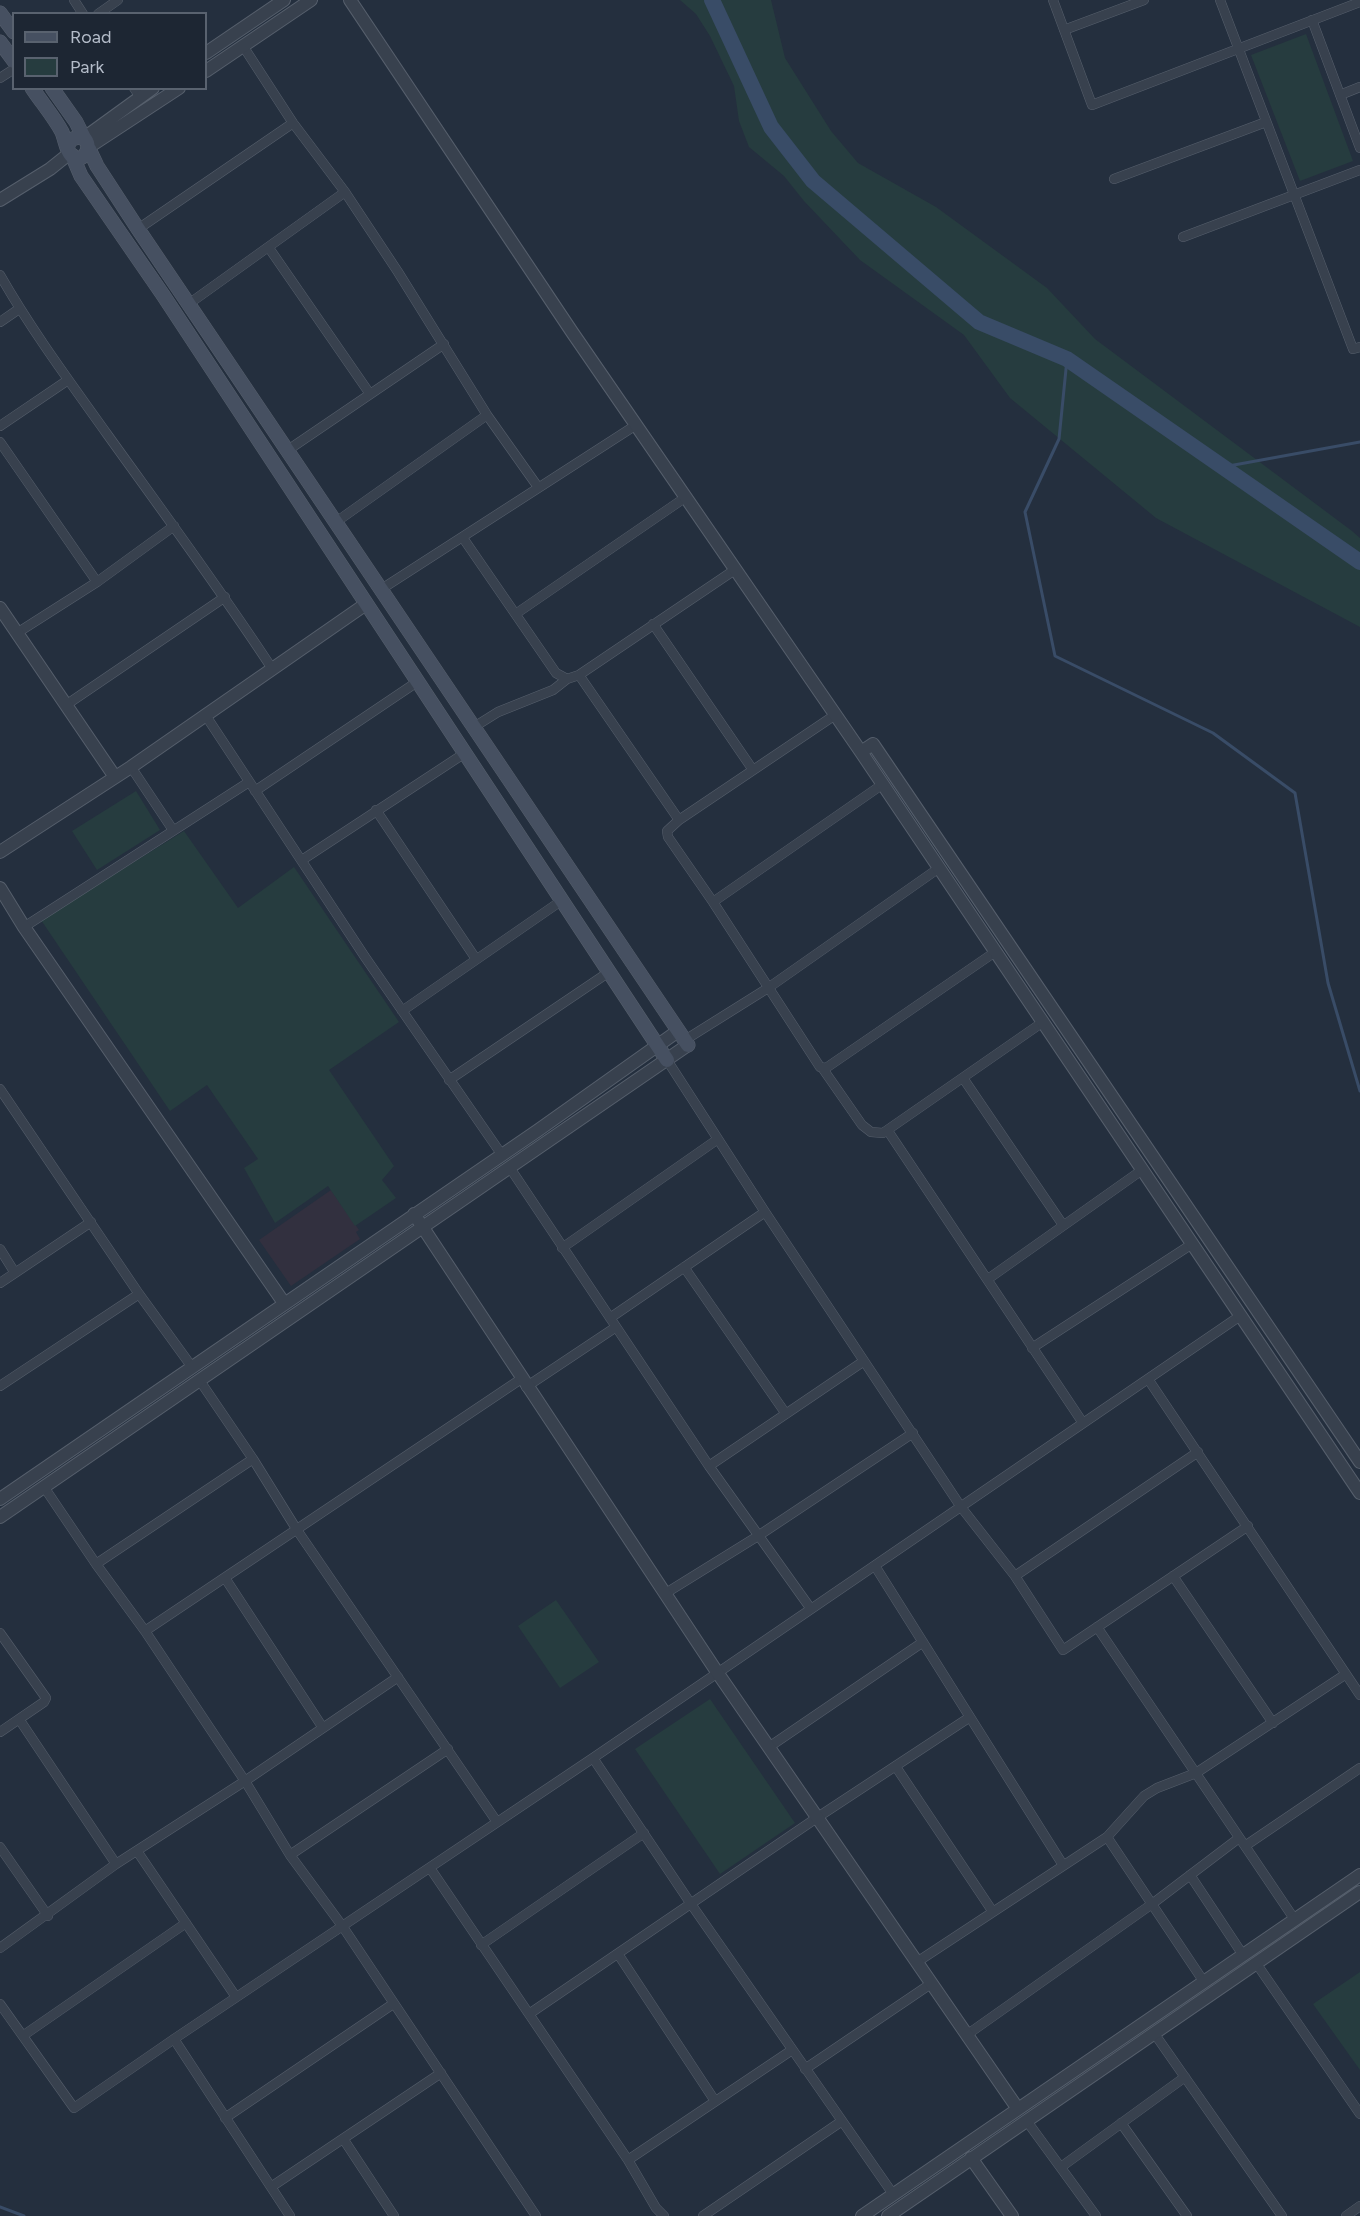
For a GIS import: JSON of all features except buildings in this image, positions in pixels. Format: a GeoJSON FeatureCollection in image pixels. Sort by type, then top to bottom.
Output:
{"type":"FeatureCollection","features":[{"type":"Feature","properties":{"kind":"main road"},"geometry":{"type":"LineString","coordinates":[[0,13],[12,30]]}},
{"type":"Feature","properties":{"kind":"main road"},"geometry":{"type":"LineString","coordinates":[[0,42],[12,58]]}},
{"type":"Feature","properties":{"kind":"main road"},"geometry":{"type":"LineString","coordinates":[[33,90],[61,130],[81,177],[163,295],[667,1060]]}},
{"type":"Feature","properties":{"kind":"main road"},"geometry":{"type":"LineString","coordinates":[[53,90],[76,123],[96,166],[138,230],[190,303],[380,590],[684,1038]]}},
{"type":"Feature","properties":{"kind":"main road"},"geometry":{"type":"LineString","coordinates":[[70,152],[73,138],[87,145]]}},
{"type":"Feature","properties":{"kind":"main road"},"geometry":{"type":"LineString","coordinates":[[465,753],[483,741]]}},
{"type":"Feature","properties":{"kind":"street"},"geometry":{"type":"LineString","coordinates":[[101,12],[118,0]]}},
{"type":"Feature","properties":{"kind":"street"},"geometry":{"type":"LineString","coordinates":[[207,52],[284,0]]}},
{"type":"Feature","properties":{"kind":"street"},"geometry":{"type":"LineString","coordinates":[[207,70],[311,0]]}},
{"type":"Feature","properties":{"kind":"street"},"geometry":{"type":"LineString","coordinates":[[350,0],[636,425],[883,784],[1360,1493]]}},
{"type":"Feature","properties":{"kind":"street"},"geometry":{"type":"LineString","coordinates":[[1053,0],[1092,105],[1360,2]]}},
{"type":"Feature","properties":{"kind":"street"},"geometry":{"type":"LineString","coordinates":[[1064,30],[1144,0]]}},
{"type":"Feature","properties":{"kind":"street"},"geometry":{"type":"LineString","coordinates":[[1220,0],[1353,349],[1360,347]]}},
{"type":"Feature","properties":{"kind":"street"},"geometry":{"type":"LineString","coordinates":[[1312,20],[1360,148]]}},
{"type":"Feature","properties":{"kind":"street"},"geometry":{"type":"LineString","coordinates":[[243,46],[293,123],[345,192],[444,344],[487,415],[538,487]]}},
{"type":"Feature","properties":{"kind":"street"},"geometry":{"type":"LineString","coordinates":[[1340,95],[1360,87]]}},
{"type":"Feature","properties":{"kind":"street"},"geometry":{"type":"LineString","coordinates":[[87,145],[176,90]]}},
{"type":"Feature","properties":{"kind":"street"},"geometry":{"type":"LineString","coordinates":[[87,145],[137,93]]}},
{"type":"Feature","properties":{"kind":"street"},"geometry":{"type":"LineString","coordinates":[[138,230],[293,123]]}},
{"type":"Feature","properties":{"kind":"street"},"geometry":{"type":"LineString","coordinates":[[1114,179],[1266,123]]}},
{"type":"Feature","properties":{"kind":"street"},"geometry":{"type":"LineString","coordinates":[[0,200],[50,169],[70,152]]}},
{"type":"Feature","properties":{"kind":"street"},"geometry":{"type":"LineString","coordinates":[[1183,237],[1360,170]]}},
{"type":"Feature","properties":{"kind":"street"},"geometry":{"type":"LineString","coordinates":[[190,303],[345,192]]}},
{"type":"Feature","properties":{"kind":"street"},"geometry":{"type":"LineString","coordinates":[[269,248],[370,394]]}},
{"type":"Feature","properties":{"kind":"street"},"geometry":{"type":"LineString","coordinates":[[0,275],[19,309],[68,380],[225,597],[273,670]]}},
{"type":"Feature","properties":{"kind":"street"},"geometry":{"type":"LineString","coordinates":[[0,322],[19,309]]}},
{"type":"Feature","properties":{"kind":"street"},"geometry":{"type":"LineString","coordinates":[[288,450],[444,344]]}},
{"type":"Feature","properties":{"kind":"street"},"geometry":{"type":"LineString","coordinates":[[0,426],[68,380]]}},
{"type":"Feature","properties":{"kind":"street"},"geometry":{"type":"LineString","coordinates":[[336,522],[487,415]]}},
{"type":"Feature","properties":{"kind":"street"},"geometry":{"type":"LineString","coordinates":[[380,590],[636,425]]}},
{"type":"Feature","properties":{"kind":"street"},"geometry":{"type":"LineString","coordinates":[[0,442],[97,582]]}},
{"type":"Feature","properties":{"kind":"street"},"geometry":{"type":"LineString","coordinates":[[517,613],[686,497]]}},
{"type":"Feature","properties":{"kind":"street"},"geometry":{"type":"LineString","coordinates":[[17,633],[97,582],[174,526]]}},
{"type":"Feature","properties":{"kind":"street"},"geometry":{"type":"LineString","coordinates":[[463,538],[517,613],[556,673],[567,679]]}},
{"type":"Feature","properties":{"kind":"street"},"geometry":{"type":"LineString","coordinates":[[474,728],[498,712],[553,690],[567,679],[579,675],[736,569]]}},
{"type":"Feature","properties":{"kind":"street"},"geometry":{"type":"LineString","coordinates":[[66,705],[225,597]]}},
{"type":"Feature","properties":{"kind":"street"},"geometry":{"type":"LineString","coordinates":[[0,852],[131,767],[366,604]]}},
{"type":"Feature","properties":{"kind":"street"},"geometry":{"type":"LineString","coordinates":[[1,612],[115,777]]}},
{"type":"Feature","properties":{"kind":"street"},"geometry":{"type":"LineString","coordinates":[[653,624],[753,770]]}},
{"type":"Feature","properties":{"kind":"street"},"geometry":{"type":"LineString","coordinates":[[579,675],[679,820]]}},
{"type":"Feature","properties":{"kind":"street"},"geometry":{"type":"LineString","coordinates":[[255,791],[417,682]]}},
{"type":"Feature","properties":{"kind":"street"},"geometry":{"type":"LineString","coordinates":[[835,715],[679,820],[667,831],[668,837],[713,902],[820,1068],[866,1129],[877,1133],[888,1131],[1043,1022]]}},
{"type":"Feature","properties":{"kind":"street"},"geometry":{"type":"LineString","coordinates":[[206,716],[402,1011],[502,1155]]}},
{"type":"Feature","properties":{"kind":"street"},"geometry":{"type":"LineString","coordinates":[[861,752],[873,744],[1360,1462]]}},
{"type":"Feature","properties":{"kind":"street"},"geometry":{"type":"LineString","coordinates":[[302,860],[465,753]]}},
{"type":"Feature","properties":{"kind":"street"},"geometry":{"type":"LineString","coordinates":[[131,767],[173,830]]}},
{"type":"Feature","properties":{"kind":"street"},"geometry":{"type":"LineString","coordinates":[[24,927],[249,782]]}},
{"type":"Feature","properties":{"kind":"street"},"geometry":{"type":"LineString","coordinates":[[713,902],[883,784]]}},
{"type":"Feature","properties":{"kind":"street"},"geometry":{"type":"LineString","coordinates":[[376,810],[476,959]]}},
{"type":"Feature","properties":{"kind":"street"},"geometry":{"type":"LineString","coordinates":[[0,1499],[657,1046],[684,1038],[768,988],[939,868]]}},
{"type":"Feature","properties":{"kind":"street"},"geometry":{"type":"LineString","coordinates":[[0,888],[24,927],[285,1303]]}},
{"type":"Feature","properties":{"kind":"street"},"geometry":{"type":"LineString","coordinates":[[402,1011],[561,901]]}},
{"type":"Feature","properties":{"kind":"street"},"geometry":{"type":"LineString","coordinates":[[823,1069],[995,952]]}},
{"type":"Feature","properties":{"kind":"street"},"geometry":{"type":"LineString","coordinates":[[450,1080],[609,972]]}},
{"type":"Feature","properties":{"kind":"street"},"geometry":{"type":"LineString","coordinates":[[0,1517],[667,1060],[684,1038]]}},
{"type":"Feature","properties":{"kind":"street"},"geometry":{"type":"LineString","coordinates":[[667,1060],[961,1507],[1015,1576],[1063,1650],[1248,1526]]}},
{"type":"Feature","properties":{"kind":"street"},"geometry":{"type":"LineString","coordinates":[[963,1078],[1063,1225]]}},
{"type":"Feature","properties":{"kind":"street"},"geometry":{"type":"LineString","coordinates":[[0,1089],[139,1294],[192,1367]]}},
{"type":"Feature","properties":{"kind":"street"},"geometry":{"type":"LineString","coordinates":[[888,1131],[1083,1423]]}},
{"type":"Feature","properties":{"kind":"street"},"geometry":{"type":"LineString","coordinates":[[562,1248],[718,1139]]}},
{"type":"Feature","properties":{"kind":"street"},"geometry":{"type":"LineString","coordinates":[[510,1168],[709,1466],[811,1609]]}},
{"type":"Feature","properties":{"kind":"street"},"geometry":{"type":"LineString","coordinates":[[987,1279],[1142,1170]]}},
{"type":"Feature","properties":{"kind":"street"},"geometry":{"type":"LineString","coordinates":[[466,1179],[475,1191]]}},
{"type":"Feature","properties":{"kind":"street"},"geometry":{"type":"LineString","coordinates":[[1170,1212],[1185,1202]]}},
{"type":"Feature","properties":{"kind":"street"},"geometry":{"type":"LineString","coordinates":[[610,1318],[765,1212]]}},
{"type":"Feature","properties":{"kind":"street"},"geometry":{"type":"LineString","coordinates":[[414,1214],[717,1672],[1018,2109]]}},
{"type":"Feature","properties":{"kind":"street"},"geometry":{"type":"LineString","coordinates":[[0,1283],[91,1222]]}},
{"type":"Feature","properties":{"kind":"street"},"geometry":{"type":"LineString","coordinates":[[1032,1348],[1192,1244]]}},
{"type":"Feature","properties":{"kind":"street"},"geometry":{"type":"LineString","coordinates":[[0,1249],[15,1273]]}},
{"type":"Feature","properties":{"kind":"street"},"geometry":{"type":"LineString","coordinates":[[684,1267],[786,1414]]}},
{"type":"Feature","properties":{"kind":"street"},"geometry":{"type":"LineString","coordinates":[[0,1386],[139,1294]]}},
{"type":"Feature","properties":{"kind":"street"},"geometry":{"type":"LineString","coordinates":[[285,1303],[281,1311],[283,1316],[294,1317]]}},
{"type":"Feature","properties":{"kind":"street"},"geometry":{"type":"LineString","coordinates":[[0,2004],[74,2108],[593,1758],[1240,1316]]}},
{"type":"Feature","properties":{"kind":"street"},"geometry":{"type":"LineString","coordinates":[[145,1631],[524,1383],[616,1327]]}},
{"type":"Feature","properties":{"kind":"street"},"geometry":{"type":"LineString","coordinates":[[709,1466],[864,1361]]}},
{"type":"Feature","properties":{"kind":"street"},"geometry":{"type":"LineString","coordinates":[[1148,1378],[1360,1695]]}},
{"type":"Feature","properties":{"kind":"street"},"geometry":{"type":"LineString","coordinates":[[200,1382],[253,1459],[297,1530],[497,1822]]}},
{"type":"Feature","properties":{"kind":"street"},"geometry":{"type":"LineString","coordinates":[[666,1593],[758,1536],[913,1433]]}},
{"type":"Feature","properties":{"kind":"street"},"geometry":{"type":"LineString","coordinates":[[1015,1576],[1198,1452]]}},
{"type":"Feature","properties":{"kind":"street"},"geometry":{"type":"LineString","coordinates":[[96,1564],[253,1459]]}},
{"type":"Feature","properties":{"kind":"street"},"geometry":{"type":"LineString","coordinates":[[44,1487],[145,1631],[245,1781],[291,1855],[343,1927],[536,2216]]}},
{"type":"Feature","properties":{"kind":"street"},"geometry":{"type":"LineString","coordinates":[[875,1566],[1063,1865]]}},
{"type":"Feature","properties":{"kind":"street"},"geometry":{"type":"LineString","coordinates":[[1173,1576],[1273,1723]]}},
{"type":"Feature","properties":{"kind":"street"},"geometry":{"type":"LineString","coordinates":[[225,1578],[323,1728]]}},
{"type":"Feature","properties":{"kind":"street"},"geometry":{"type":"LineString","coordinates":[[1097,1627],[1295,1920]]}},
{"type":"Feature","properties":{"kind":"street"},"geometry":{"type":"LineString","coordinates":[[0,1633],[46,1698],[44,1702],[0,1732]]}},
{"type":"Feature","properties":{"kind":"street"},"geometry":{"type":"LineString","coordinates":[[768,1747],[923,1642]]}},
{"type":"Feature","properties":{"kind":"street"},"geometry":{"type":"LineString","coordinates":[[917,1962],[1107,1837],[1144,1796],[1157,1788],[1196,1773],[1346,1674]]}},
{"type":"Feature","properties":{"kind":"street"},"geometry":{"type":"LineString","coordinates":[[0,1948],[48,1916],[116,1864],[245,1781],[398,1677]]}},
{"type":"Feature","properties":{"kind":"street"},"geometry":{"type":"LineString","coordinates":[[529,2014],[818,1817],[970,1717]]}},
{"type":"Feature","properties":{"kind":"street"},"geometry":{"type":"LineString","coordinates":[[19,1719],[116,1864]]}},
{"type":"Feature","properties":{"kind":"street"},"geometry":{"type":"LineString","coordinates":[[291,1855],[448,1749]]}},
{"type":"Feature","properties":{"kind":"street"},"geometry":{"type":"LineString","coordinates":[[593,1758],[842,2121],[888,2198],[890,2215],[1360,1892]]}},
{"type":"Feature","properties":{"kind":"street"},"geometry":{"type":"LineString","coordinates":[[896,1767],[993,1912]]}},
{"type":"Feature","properties":{"kind":"street"},"geometry":{"type":"LineString","coordinates":[[968,2034],[1190,1875],[1360,1768]]}},
{"type":"Feature","properties":{"kind":"street"},"geometry":{"type":"LineString","coordinates":[[481,1945],[644,1833]]}},
{"type":"Feature","properties":{"kind":"street"},"geometry":{"type":"LineString","coordinates":[[1107,1837],[1204,1982]]}},
{"type":"Feature","properties":{"kind":"street"},"geometry":{"type":"LineString","coordinates":[[0,1847],[48,1916]]}},
{"type":"Feature","properties":{"kind":"street"},"geometry":{"type":"LineString","coordinates":[[137,1851],[236,1997]]}},
{"type":"Feature","properties":{"kind":"street"},"geometry":{"type":"LineString","coordinates":[[430,1868],[628,2160],[656,2208],[664,2216]]}},
{"type":"Feature","properties":{"kind":"street"},"geometry":{"type":"LineString","coordinates":[[1190,1875],[1244,1955]]}},
{"type":"Feature","properties":{"kind":"street"},"geometry":{"type":"LineString","coordinates":[[862,2216],[1360,1875]]}},
{"type":"Feature","properties":{"kind":"street"},"geometry":{"type":"LineString","coordinates":[[24,2035],[186,1923]]}},
{"type":"Feature","properties":{"kind":"street"},"geometry":{"type":"LineString","coordinates":[[618,1954],[715,2101]]}},
{"type":"Feature","properties":{"kind":"street"},"geometry":{"type":"LineString","coordinates":[[1256,1963],[1360,2114]]}},
{"type":"Feature","properties":{"kind":"street"},"geometry":{"type":"LineString","coordinates":[[1230,1964],[1238,1975]]}},
{"type":"Feature","properties":{"kind":"street"},"geometry":{"type":"LineString","coordinates":[[805,2069],[932,1983]]}},
{"type":"Feature","properties":{"kind":"street"},"geometry":{"type":"LineString","coordinates":[[225,2118],[393,2004]]}},
{"type":"Feature","properties":{"kind":"street"},"geometry":{"type":"LineString","coordinates":[[1154,2033],[1282,2216]]}},
{"type":"Feature","properties":{"kind":"street"},"geometry":{"type":"LineString","coordinates":[[174,2039],[290,2216]]}},
{"type":"Feature","properties":{"kind":"street"},"geometry":{"type":"LineString","coordinates":[[628,2160],[792,2050]]}},
{"type":"Feature","properties":{"kind":"street"},"geometry":{"type":"LineString","coordinates":[[271,2187],[441,2073]]}},
{"type":"Feature","properties":{"kind":"street"},"geometry":{"type":"LineString","coordinates":[[1061,2167],[1185,2077]]}},
{"type":"Feature","properties":{"kind":"street"},"geometry":{"type":"LineString","coordinates":[[1026,2120],[1096,2216]]}},
{"type":"Feature","properties":{"kind":"street"},"geometry":{"type":"LineString","coordinates":[[703,2216],[842,2121]]}},
{"type":"Feature","properties":{"kind":"street"},"geometry":{"type":"LineString","coordinates":[[1120,2123],[1187,2216]]}},
{"type":"Feature","properties":{"kind":"street"},"geometry":{"type":"LineString","coordinates":[[344,2140],[394,2216]]}},
{"type":"Feature","properties":{"kind":"street"},"geometry":{"type":"LineString","coordinates":[[971,2158],[1012,2216]]}},
{"type":"Feature","properties":{"kind":"street"},"geometry":{"type":"LineString","coordinates":[[1346,2216],[1360,2206]]}},
{"type":"Feature","properties":{"kind":"shaded area"},"geometry":{"type":"Polygon","coordinates":[[[331,1190],[359,1230],[356,1232],[360,1239],[291,1286],[259,1240],[331,1190]]]}},
{"type":"Feature","properties":{"kind":"green space"},"geometry":{"type":"Polygon","coordinates":[[[680,0],[771,0],[785,58],[831,131],[858,163],[936,207],[1047,288],[1095,339],[1360,538],[1360,627],[1156,518],[1010,398],[964,335],[860,260],[804,201],[784,176],[749,147],[739,121],[734,86],[710,36],[696,14],[680,0]]]}},
{"type":"Feature","properties":{"kind":"green space"},"geometry":{"type":"Polygon","coordinates":[[[1306,34],[1353,161],[1300,181],[1251,55],[1306,34]]]}},
{"type":"Feature","properties":{"kind":"green space"},"geometry":{"type":"Polygon","coordinates":[[[136,791],[160,830],[97,870],[72,831],[136,791]]]}},
{"type":"Feature","properties":{"kind":"green space"},"geometry":{"type":"Polygon","coordinates":[[[184,831],[238,908],[294,867],[399,1022],[329,1070],[394,1166],[382,1180],[396,1198],[355,1226],[328,1186],[275,1223],[244,1168],[258,1159],[207,1085],[170,1111],[41,920],[184,831]]]}},
{"type":"Feature","properties":{"kind":"green space"},"geometry":{"type":"Polygon","coordinates":[[[556,1600],[599,1662],[560,1688],[518,1626],[556,1600]]]}},
{"type":"Feature","properties":{"kind":"green space"},"geometry":{"type":"Polygon","coordinates":[[[710,1699],[795,1823],[720,1874],[635,1749],[710,1699]]]}},
{"type":"Feature","properties":{"kind":"green space"},"geometry":{"type":"Polygon","coordinates":[[[1360,1972],[1360,2070],[1313,2004],[1360,1972]]]}},
{"type":"Feature","properties":{"kind":"waterway"},"geometry":{"type":"LineString","coordinates":[[712,0],[771,127],[813,181],[979,322],[1067,359],[1360,562]]}},
{"type":"Feature","properties":{"kind":"waterway"},"geometry":{"type":"LineString","coordinates":[[1067,359],[1059,439],[1025,512],[1055,656],[1213,733],[1295,793],[1328,983],[1360,1091]]}},
{"type":"Feature","properties":{"kind":"waterway"},"geometry":{"type":"LineString","coordinates":[[1223,467],[1360,442]]}},
{"type":"Feature","properties":{"kind":"waterway"},"geometry":{"type":"LineString","coordinates":[[0,2207],[24,2216]]}}]}
